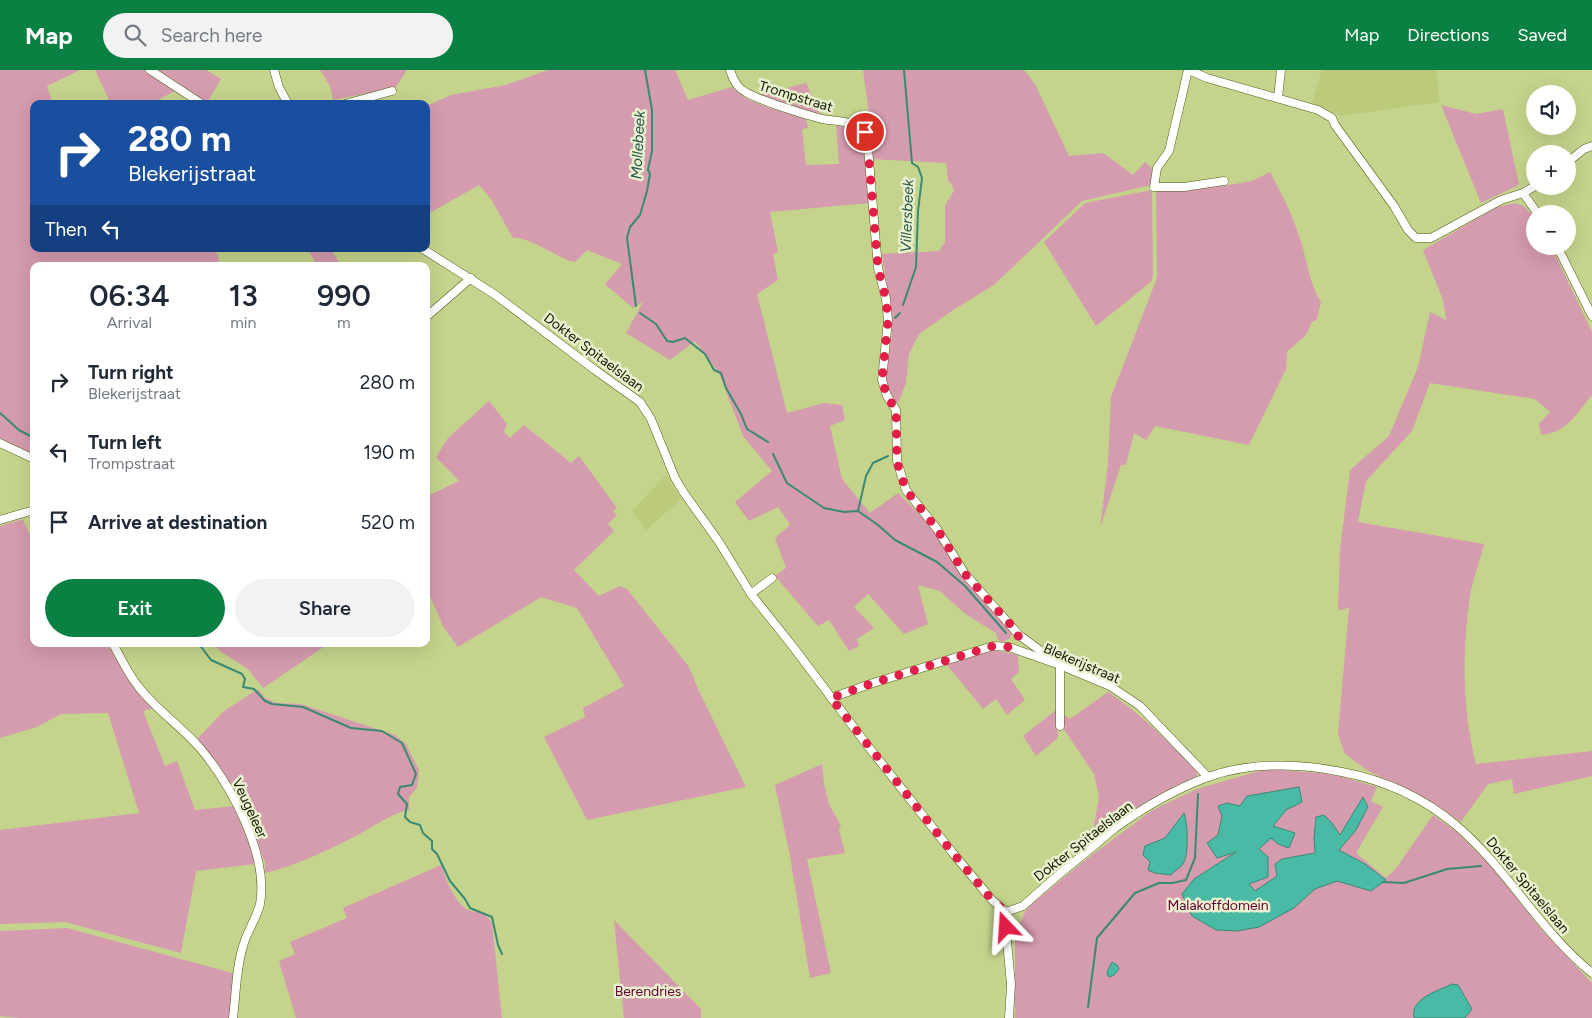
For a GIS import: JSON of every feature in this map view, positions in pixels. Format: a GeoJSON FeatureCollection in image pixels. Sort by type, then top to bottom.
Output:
{"type":"FeatureCollection","features":[{"type":"Feature","properties":{"kind":"street"},"geometry":{"type":"LineString","coordinates":[[150,70],[196,100]]}},
{"type":"Feature","properties":{"kind":"street"},"geometry":{"type":"LineString","coordinates":[[274,70],[279,87],[286,100]]}},
{"type":"Feature","properties":{"kind":"street","name":"Trompstraat"},"geometry":{"type":"LineString","coordinates":[[730,70],[739,88],[750,95],[820,118],[858,126],[865,132],[867,136],[878,268],[886,299],[888,320],[882,380],[887,396],[896,410],[897,462],[906,490],[937,529],[965,574],[1019,634],[1060,665]]}},
{"type":"Feature","properties":{"kind":"street"},"geometry":{"type":"LineString","coordinates":[[1224,181],[1184,187],[1154,186],[1157,168],[1169,151],[1188,70],[1207,78],[1318,110],[1332,118],[1335,125],[1394,206],[1408,230],[1416,238],[1431,238],[1501,200],[1524,193],[1532,205]]}},
{"type":"Feature","properties":{"kind":"street"},"geometry":{"type":"LineString","coordinates":[[1278,98],[1281,70]]}},
{"type":"Feature","properties":{"kind":"street"},"geometry":{"type":"LineString","coordinates":[[359,100],[392,91]]}},
{"type":"Feature","properties":{"kind":"street"},"geometry":{"type":"LineString","coordinates":[[1576,156],[1584,149],[1592,146]]}},
{"type":"Feature","properties":{"kind":"street","name":"Dokter Spitaelslaan"},"geometry":{"type":"LineString","coordinates":[[429,252],[471,278],[640,402],[651,419],[675,478],[684,494],[719,542],[751,594],[952,852],[1006,912],[1023,906],[1113,830],[1142,810],[1208,777],[1261,767],[1304,766],[1361,776],[1389,784],[1410,794],[1447,817],[1488,855],[1554,937],[1577,961],[1592,973]]}},
{"type":"Feature","properties":{"kind":"street"},"geometry":{"type":"LineString","coordinates":[[1562,255],[1592,316]]}},
{"type":"Feature","properties":{"kind":"street"},"geometry":{"type":"LineString","coordinates":[[430,314],[471,278]]}},
{"type":"Feature","properties":{"kind":"street"},"geometry":{"type":"LineString","coordinates":[[0,443],[30,457]]}},
{"type":"Feature","properties":{"kind":"street"},"geometry":{"type":"LineString","coordinates":[[0,520],[30,511]]}},
{"type":"Feature","properties":{"kind":"street"},"geometry":{"type":"LineString","coordinates":[[751,594],[772,578]]}},
{"type":"Feature","properties":{"kind":"street"},"geometry":{"type":"LineString","coordinates":[[1009,647],[1016,642],[1019,634]]}},
{"type":"Feature","properties":{"kind":"street","name":"Blekerijstraat"},"geometry":{"type":"LineString","coordinates":[[831,698],[899,674],[993,646],[1009,647],[1060,665],[1110,686],[1140,706],[1208,777]]}},
{"type":"Feature","properties":{"kind":"street","name":"Veugeleer"},"geometry":{"type":"LineString","coordinates":[[115,647],[137,686],[162,713],[199,747],[217,770],[230,792],[253,841],[260,865],[260,904],[244,943],[233,1018]]}},
{"type":"Feature","properties":{"kind":"street"},"geometry":{"type":"LineString","coordinates":[[1060,665],[1060,726]]}},
{"type":"Feature","properties":{"kind":"street"},"geometry":{"type":"LineString","coordinates":[[1006,912],[1012,984],[1009,1018]]}},
{"type":"Feature","properties":{"kind":"shaded area"},"geometry":{"type":"Polygon","coordinates":[[[1322,70],[1437,70],[1439,102],[1341,116],[1312,103],[1322,70]]]}},
{"type":"Feature","properties":{"kind":"shaded area"},"geometry":{"type":"Polygon","coordinates":[[[666,475],[681,499],[646,530],[632,511],[666,475]]]}},
{"type":"Feature","properties":{"kind":"green space"},"geometry":{"type":"Polygon","coordinates":[[[0,70],[80,70],[47,86],[52,100],[30,100],[30,252],[216,252],[219,262],[30,262],[30,460],[0,444],[0,70]]]}},
{"type":"Feature","properties":{"kind":"green space"},"geometry":{"type":"Polygon","coordinates":[[[95,70],[146,70],[175,91],[158,100],[109,100],[95,70]]]}},
{"type":"Feature","properties":{"kind":"green space"},"geometry":{"type":"Polygon","coordinates":[[[153,70],[206,70],[221,79],[209,100],[202,100],[176,86],[153,70]]]}},
{"type":"Feature","properties":{"kind":"green space"},"geometry":{"type":"Polygon","coordinates":[[[320,70],[407,70],[394,90],[383,90],[333,100],[330,86],[320,70]]]}},
{"type":"Feature","properties":{"kind":"green space"},"geometry":{"type":"Polygon","coordinates":[[[548,70],[675,70],[688,100],[732,87],[740,94],[757,103],[806,118],[808,128],[802,129],[806,165],[839,164],[836,125],[854,131],[863,139],[870,203],[770,212],[778,252],[773,254],[778,280],[757,294],[787,413],[824,403],[842,405],[845,420],[830,426],[842,479],[870,513],[898,493],[938,535],[956,568],[1006,625],[1012,634],[1009,639],[1002,642],[998,640],[996,633],[964,613],[940,591],[918,585],[928,624],[904,634],[868,594],[854,607],[874,628],[857,639],[859,646],[849,651],[829,620],[818,626],[775,576],[786,568],[775,538],[790,525],[778,507],[749,521],[735,502],[772,471],[743,436],[719,373],[695,341],[670,360],[626,333],[643,302],[633,308],[605,284],[622,264],[587,250],[575,262],[569,261],[533,243],[513,238],[491,199],[479,185],[430,213],[430,104],[451,95],[506,85],[548,70]]]}},
{"type":"Feature","properties":{"kind":"green space"},"geometry":{"type":"Polygon","coordinates":[[[863,70],[1024,70],[1035,84],[1069,156],[1103,153],[1133,175],[1145,162],[1153,169],[1151,185],[1082,201],[994,285],[919,334],[909,354],[906,383],[898,403],[886,384],[892,330],[882,254],[939,251],[945,242],[945,205],[954,191],[948,181],[946,163],[870,159],[871,128],[863,70]]]}},
{"type":"Feature","properties":{"kind":"green space"},"geometry":{"type":"Polygon","coordinates":[[[806,83],[821,116],[755,96],[806,83]]]}},
{"type":"Feature","properties":{"kind":"green space"},"geometry":{"type":"Polygon","coordinates":[[[1441,105],[1476,114],[1503,109],[1519,185],[1481,203],[1441,105]]]}},
{"type":"Feature","properties":{"kind":"green space"},"geometry":{"type":"Polygon","coordinates":[[[1270,172],[1293,219],[1302,244],[1310,278],[1321,302],[1317,319],[1312,322],[1306,335],[1287,352],[1286,369],[1249,445],[1155,426],[1146,440],[1134,433],[1126,465],[1121,465],[1100,528],[1108,464],[1111,397],[1157,278],[1156,193],[1159,189],[1180,191],[1252,181],[1270,172]]]}},
{"type":"Feature","properties":{"kind":"green space"},"geometry":{"type":"Polygon","coordinates":[[[1152,190],[1153,276],[1151,282],[1096,326],[1044,242],[1085,203],[1152,190]]]}},
{"type":"Feature","properties":{"kind":"green space"},"geometry":{"type":"Polygon","coordinates":[[[1516,203],[1526,208],[1526,255],[1555,255],[1592,332],[1592,395],[1565,426],[1541,435],[1539,424],[1550,412],[1535,399],[1430,383],[1412,431],[1366,481],[1358,522],[1484,544],[1470,596],[1465,659],[1468,723],[1476,764],[1592,751],[1592,776],[1514,794],[1512,779],[1488,784],[1461,822],[1412,791],[1368,771],[1345,754],[1338,734],[1349,608],[1338,610],[1340,550],[1350,470],[1389,436],[1418,367],[1430,312],[1446,320],[1443,300],[1423,250],[1497,207],[1516,203]]]}},
{"type":"Feature","properties":{"kind":"green space"},"geometry":{"type":"Polygon","coordinates":[[[310,252],[333,252],[339,262],[315,262],[310,252]]]}},
{"type":"Feature","properties":{"kind":"green space"},"geometry":{"type":"Polygon","coordinates":[[[489,401],[507,424],[504,432],[510,438],[524,425],[571,463],[579,456],[617,508],[613,511],[617,515],[608,524],[614,531],[574,570],[599,596],[620,586],[627,589],[689,667],[746,787],[587,820],[544,737],[585,717],[583,708],[624,686],[577,608],[541,597],[458,647],[444,628],[430,596],[430,495],[459,481],[436,457],[448,438],[489,401]]]}},
{"type":"Feature","properties":{"kind":"green space"},"geometry":{"type":"Polygon","coordinates":[[[23,519],[30,536],[30,647],[109,647],[133,687],[154,708],[143,711],[165,766],[177,761],[195,810],[235,806],[256,864],[196,871],[181,953],[65,922],[0,924],[0,830],[139,813],[108,713],[61,714],[37,727],[0,738],[0,526],[23,519]]]}},
{"type":"Feature","properties":{"kind":"green space"},"geometry":{"type":"Polygon","coordinates":[[[216,647],[324,647],[263,688],[248,669],[216,647]]]}},
{"type":"Feature","properties":{"kind":"green space"},"geometry":{"type":"Polygon","coordinates":[[[993,650],[1018,655],[1019,672],[1011,679],[1025,700],[1007,715],[996,699],[983,709],[947,665],[993,650]]]}},
{"type":"Feature","properties":{"kind":"green space"},"geometry":{"type":"Polygon","coordinates":[[[258,689],[265,698],[276,703],[301,704],[395,735],[406,744],[419,770],[417,788],[409,797],[409,810],[390,816],[350,839],[314,856],[290,866],[265,873],[265,862],[234,792],[196,740],[224,711],[258,689]]]}},
{"type":"Feature","properties":{"kind":"green space"},"geometry":{"type":"Polygon","coordinates":[[[1108,692],[1165,739],[1197,771],[1197,776],[1147,802],[1121,819],[1091,844],[1099,797],[1094,774],[1063,728],[1062,713],[1070,719],[1108,692]]]}},
{"type":"Feature","properties":{"kind":"green space"},"geometry":{"type":"Polygon","coordinates":[[[1056,710],[1058,738],[1036,756],[1023,736],[1056,710]]]}},
{"type":"Feature","properties":{"kind":"green space"},"geometry":{"type":"Polygon","coordinates":[[[822,764],[829,804],[841,826],[839,829],[845,853],[807,859],[831,973],[810,978],[790,856],[775,785],[822,764]]]}},
{"type":"Feature","properties":{"kind":"green space","name":"Malakoffdomein"},"geometry":{"type":"Polygon","coordinates":[[[1266,769],[1332,774],[1377,787],[1371,801],[1383,807],[1356,853],[1386,878],[1397,867],[1433,815],[1457,832],[1492,867],[1542,930],[1592,983],[1592,1018],[1465,1018],[1472,1009],[1413,1012],[1414,1018],[1015,1018],[1015,934],[1027,908],[1084,861],[1151,811],[1197,789],[1266,769]]]}},
{"type":"Feature","properties":{"kind":"green space"},"geometry":{"type":"Polygon","coordinates":[[[441,865],[451,890],[458,901],[468,910],[484,913],[492,923],[502,1018],[296,1018],[279,961],[295,954],[290,942],[347,918],[343,908],[441,865]]]}},
{"type":"Feature","properties":{"kind":"green space","name":"Berendries"},"geometry":{"type":"Polygon","coordinates":[[[614,920],[701,1009],[701,1018],[624,1018],[614,920]]]}},
{"type":"Feature","properties":{"kind":"green space"},"geometry":{"type":"Polygon","coordinates":[[[67,928],[236,974],[230,1018],[19,1018],[0,1016],[0,931],[67,928]]]}},
{"type":"Feature","properties":{"kind":"water"},"geometry":{"type":"Polygon","coordinates":[[[1299,787],[1302,802],[1286,810],[1273,826],[1295,833],[1289,848],[1278,844],[1271,838],[1259,849],[1268,857],[1268,877],[1249,884],[1255,891],[1277,876],[1275,864],[1282,859],[1315,853],[1316,817],[1324,815],[1340,835],[1363,797],[1368,807],[1356,830],[1339,850],[1365,864],[1386,880],[1371,891],[1337,881],[1315,889],[1294,908],[1259,927],[1237,931],[1216,930],[1192,916],[1182,894],[1194,879],[1236,852],[1217,858],[1207,843],[1218,835],[1222,816],[1218,806],[1227,803],[1240,806],[1247,796],[1299,787]]]}},
{"type":"Feature","properties":{"kind":"water"},"geometry":{"type":"Polygon","coordinates":[[[1184,813],[1187,839],[1183,864],[1171,875],[1148,870],[1150,862],[1143,855],[1145,846],[1165,838],[1184,813]]]}},
{"type":"Feature","properties":{"kind":"water"},"geometry":{"type":"Polygon","coordinates":[[[1112,962],[1119,969],[1110,977],[1107,972],[1112,962]]]}},
{"type":"Feature","properties":{"kind":"water"},"geometry":{"type":"Polygon","coordinates":[[[1452,984],[1458,985],[1472,1009],[1465,1018],[1414,1018],[1416,1005],[1421,1000],[1452,984]]]}},
{"type":"Feature","properties":{"kind":"waterway","name":"Mollebeek"},"geometry":{"type":"LineString","coordinates":[[636,306],[627,238],[630,227],[640,215],[650,174],[648,170],[652,151],[652,110],[645,70]]}},
{"type":"Feature","properties":{"kind":"waterway","name":"Villersbeek"},"geometry":{"type":"LineString","coordinates":[[903,305],[916,267],[918,211],[922,178],[918,167],[912,163],[904,70]]}},
{"type":"Feature","properties":{"kind":"waterway","name":"Mollebeek"},"geometry":{"type":"LineString","coordinates":[[640,313],[656,324],[667,341],[673,342],[685,338],[705,354],[714,370],[721,373],[726,388],[747,429],[768,442]]}},
{"type":"Feature","properties":{"kind":"waterway","name":"Villersbeek"},"geometry":{"type":"LineString","coordinates":[[895,318],[900,313]]}},
{"type":"Feature","properties":{"kind":"waterway"},"geometry":{"type":"LineString","coordinates":[[0,413],[19,430],[30,436]]}},
{"type":"Feature","properties":{"kind":"waterway","name":"Mollebeek"},"geometry":{"type":"LineString","coordinates":[[773,454],[787,483],[824,508],[844,512],[858,511],[895,540],[937,562],[965,586],[1006,633]]}},
{"type":"Feature","properties":{"kind":"waterway","name":"Villersbeek"},"geometry":{"type":"LineString","coordinates":[[858,511],[866,476],[873,463],[888,456]]}},
{"type":"Feature","properties":{"kind":"waterway"},"geometry":{"type":"LineString","coordinates":[[201,647],[211,660],[242,674],[245,679],[243,687],[254,689],[265,701],[272,704],[303,707],[351,728],[382,731],[402,743],[416,774],[412,785],[400,787],[398,794],[407,804],[405,817],[410,822],[420,825],[423,833],[432,841],[432,849],[437,854],[450,881],[470,908],[492,917],[498,945],[502,954]]}},
{"type":"Feature","properties":{"kind":"waterway","name":"Mollebeek"},"geometry":{"type":"LineString","coordinates":[[1088,1007],[1097,938],[1135,893],[1159,883],[1186,880],[1195,858],[1198,794]]}},
{"type":"Feature","properties":{"kind":"waterway"},"geometry":{"type":"LineString","coordinates":[[1383,882],[1404,883],[1447,869],[1481,866]]}},
{"type":"Feature","properties":{"kind":"route"},"geometry":{"type":"LineString","coordinates":[[865,132],[867,136],[878,268],[886,299],[888,320],[882,380],[887,396],[896,410],[897,462],[906,490],[937,529],[965,574],[1019,634],[1016,642],[1009,647],[993,646],[917,668],[831,698],[952,852],[992,900],[1006,912],[1006,927]]}}]}
